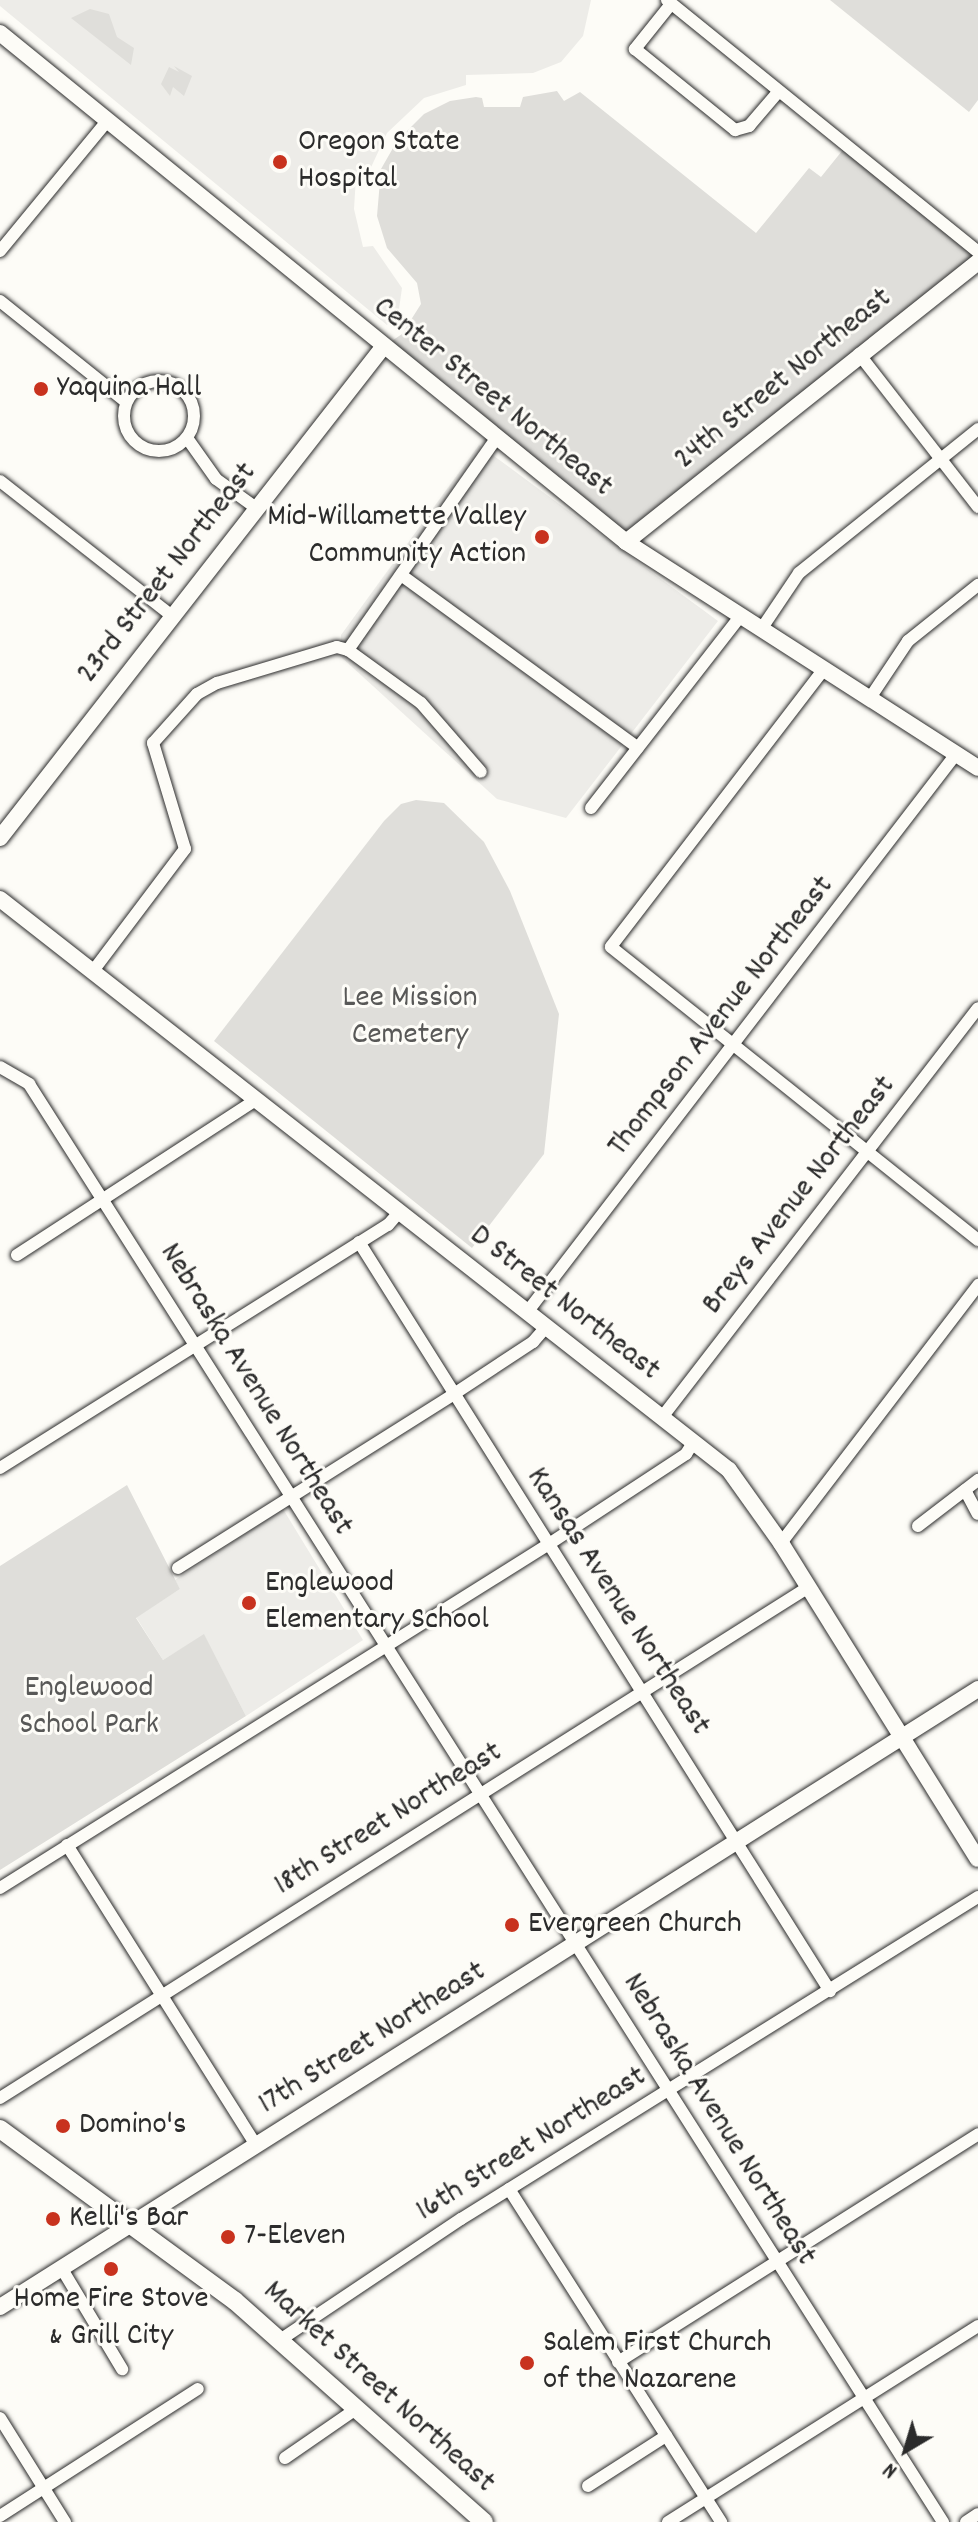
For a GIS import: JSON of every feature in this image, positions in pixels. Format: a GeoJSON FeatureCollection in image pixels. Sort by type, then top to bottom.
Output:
{"type":"FeatureCollection","features":[{"type":"Feature","properties":{"kind":"main road","name":"Market Street Northeast"},"geometry":{"type":"LineString","coordinates":[[0,2129],[280,2340],[484,2522]]}},
{"type":"Feature","properties":{"kind":"street"},"geometry":{"type":"LineString","coordinates":[[778,92],[749,126],[735,130],[635,49],[669,2],[978,252]]}},
{"type":"Feature","properties":{"kind":"street","name":"Center Street Northeast"},"geometry":{"type":"LineString","coordinates":[[0,33],[626,542],[977,766]]}},
{"type":"Feature","properties":{"kind":"street"},"geometry":{"type":"LineString","coordinates":[[0,251],[107,121]]}},
{"type":"Feature","properties":{"kind":"street","name":"24th Street Northeast"},"geometry":{"type":"LineString","coordinates":[[626,542],[978,262]]}},
{"type":"Feature","properties":{"kind":"street"},"geometry":{"type":"LineString","coordinates":[[0,301],[126,402]]}},
{"type":"Feature","properties":{"kind":"street","name":"23rd Street Northeast"},"geometry":{"type":"LineString","coordinates":[[0,838],[255,507],[383,347]]}},
{"type":"Feature","properties":{"kind":"street"},"geometry":{"type":"LineString","coordinates":[[859,354],[978,507]]}},
{"type":"Feature","properties":{"kind":"street"},"geometry":{"type":"LineString","coordinates":[[187,438],[168,450],[136,444],[124,424],[126,402],[141,385],[172,383],[192,405],[187,438],[216,479],[255,507]]}},
{"type":"Feature","properties":{"kind":"street"},"geometry":{"type":"LineString","coordinates":[[762,628],[799,573],[978,429]]}},
{"type":"Feature","properties":{"kind":"street"},"geometry":{"type":"LineString","coordinates":[[348,650],[496,439]]}},
{"type":"Feature","properties":{"kind":"street"},"geometry":{"type":"LineString","coordinates":[[0,481],[171,615]]}},
{"type":"Feature","properties":{"kind":"street"},"geometry":{"type":"LineString","coordinates":[[401,575],[638,748]]}},
{"type":"Feature","properties":{"kind":"street"},"geometry":{"type":"LineString","coordinates":[[870,698],[908,641],[978,585]]}},
{"type":"Feature","properties":{"kind":"street"},"geometry":{"type":"LineString","coordinates":[[591,808],[741,615]]}},
{"type":"Feature","properties":{"kind":"street"},"geometry":{"type":"LineString","coordinates":[[93,971],[185,849],[186,839],[165,796],[152,748],[155,738],[197,694],[217,683],[337,647],[348,650],[421,703],[481,772]]}},
{"type":"Feature","properties":{"kind":"street"},"geometry":{"type":"LineString","coordinates":[[824,669],[611,947],[978,1240]]}},
{"type":"Feature","properties":{"kind":"street","name":"Thompson Avenue Northeast"},"geometry":{"type":"LineString","coordinates":[[528,1311],[956,754]]}},
{"type":"Feature","properties":{"kind":"street","name":"D Street Northeast"},"geometry":{"type":"LineString","coordinates":[[0,899],[729,1470],[781,1543],[978,1859]]}},
{"type":"Feature","properties":{"kind":"street","name":"Breys Avenue Northeast"},"geometry":{"type":"LineString","coordinates":[[663,1416],[978,1008]]}},
{"type":"Feature","properties":{"kind":"street","name":"Nebraska Avenue Northeast"},"geometry":{"type":"LineString","coordinates":[[1,1067],[29,1084],[943,2522]]}},
{"type":"Feature","properties":{"kind":"street"},"geometry":{"type":"LineString","coordinates":[[17,1255],[257,1099]]}},
{"type":"Feature","properties":{"kind":"street"},"geometry":{"type":"LineString","coordinates":[[0,1468],[359,1242],[400,1211]]}},
{"type":"Feature","properties":{"kind":"street","name":"Kansas Avenue Northeast"},"geometry":{"type":"LineString","coordinates":[[359,1242],[645,1691],[830,1991]]}},
{"type":"Feature","properties":{"kind":"street"},"geometry":{"type":"LineString","coordinates":[[781,1543],[978,1285]]}},
{"type":"Feature","properties":{"kind":"street"},"geometry":{"type":"LineString","coordinates":[[178,1568],[454,1394],[547,1326]]}},
{"type":"Feature","properties":{"kind":"street"},"geometry":{"type":"LineString","coordinates":[[0,1888],[549,1544],[686,1454],[694,1441]]}},
{"type":"Feature","properties":{"kind":"street"},"geometry":{"type":"LineString","coordinates":[[918,1526],[978,1480]]}},
{"type":"Feature","properties":{"kind":"street"},"geometry":{"type":"LineString","coordinates":[[965,1490],[978,1514]]}},
{"type":"Feature","properties":{"kind":"street","name":"18th Street Northeast"},"geometry":{"type":"LineString","coordinates":[[0,2098],[807,1588]]}},
{"type":"Feature","properties":{"kind":"street","name":"17th Street Northeast"},"geometry":{"type":"LineString","coordinates":[[0,2307],[978,1689]]}},
{"type":"Feature","properties":{"kind":"street"},"geometry":{"type":"LineString","coordinates":[[67,1845],[256,2145]]}},
{"type":"Feature","properties":{"kind":"street","name":"16th Street Northeast"},"geometry":{"type":"LineString","coordinates":[[280,2340],[509,2189],[978,1897]]}},
{"type":"Feature","properties":{"kind":"street"},"geometry":{"type":"LineString","coordinates":[[618,2362],[978,2134]]}},
{"type":"Feature","properties":{"kind":"street"},"geometry":{"type":"LineString","coordinates":[[509,2189],[721,2522]]}},
{"type":"Feature","properties":{"kind":"street"},"geometry":{"type":"LineString","coordinates":[[62,2269],[122,2369]]}},
{"type":"Feature","properties":{"kind":"street"},"geometry":{"type":"LineString","coordinates":[[668,2522],[978,2326]]}},
{"type":"Feature","properties":{"kind":"street"},"geometry":{"type":"LineString","coordinates":[[0,2516],[198,2389]]}},
{"type":"Feature","properties":{"kind":"street"},"geometry":{"type":"LineString","coordinates":[[285,2458],[356,2409]]}},
{"type":"Feature","properties":{"kind":"street"},"geometry":{"type":"LineString","coordinates":[[0,2418],[65,2522]]}},
{"type":"Feature","properties":{"kind":"street"},"geometry":{"type":"LineString","coordinates":[[588,2486],[666,2436]]}},
{"type":"Feature","properties":{"kind":"street"},"geometry":{"type":"LineString","coordinates":[[966,2522],[978,2514]]}},
{"type":"Feature","properties":{"kind":"shaded area","name":"Oregon State Hospital"},"geometry":{"type":"Polygon","coordinates":[[[0,0],[591,0],[583,36],[561,62],[533,73],[466,75],[466,85],[424,98],[387,133],[366,178],[356,177],[354,209],[363,247],[373,246],[402,288],[399,309],[387,325],[0,6],[0,0]]]}},
{"type":"Feature","properties":{"kind":"shaded area"},"geometry":{"type":"Polygon","coordinates":[[[479,445],[718,621],[566,818],[497,799],[340,656],[341,635],[479,445]]]}},
{"type":"Feature","properties":{"kind":"shaded area","name":"Englewood Elementary School"},"geometry":{"type":"Polygon","coordinates":[[[283,1509],[363,1640],[246,1716],[204,1635],[163,1660],[136,1617],[180,1589],[175,1580],[283,1509]]]}},
{"type":"Feature","properties":{"kind":"green space"},"geometry":{"type":"Polygon","coordinates":[[[830,0],[978,0],[978,100],[969,112],[830,0]]]}},
{"type":"Feature","properties":{"kind":"green space"},"geometry":{"type":"Polygon","coordinates":[[[90,9],[109,14],[117,37],[134,48],[131,65],[71,18],[90,9]]]}},
{"type":"Feature","properties":{"kind":"green space"},"geometry":{"type":"Polygon","coordinates":[[[174,66],[192,76],[184,96],[173,87],[170,96],[161,84],[169,67],[179,72],[174,66]]]}},
{"type":"Feature","properties":{"kind":"green space"},"geometry":{"type":"Polygon","coordinates":[[[557,91],[564,101],[580,92],[756,233],[809,168],[821,177],[846,146],[978,252],[978,262],[626,542],[383,347],[402,334],[421,304],[417,283],[387,248],[377,216],[381,169],[397,141],[424,114],[450,101],[476,97],[482,98],[484,107],[520,107],[523,97],[557,91]]]}},
{"type":"Feature","properties":{"kind":"green space","name":"Lee Mission Cemetery"},"geometry":{"type":"Polygon","coordinates":[[[416,800],[444,803],[484,842],[510,891],[559,1014],[544,1154],[472,1248],[214,1041],[384,821],[401,804],[416,800]]]}},
{"type":"Feature","properties":{"kind":"green space","name":"Englewood School Park"},"geometry":{"type":"Polygon","coordinates":[[[127,1485],[180,1589],[136,1618],[163,1660],[204,1634],[246,1716],[0,1870],[0,1566],[127,1485]]]}},
{"type":"Feature","properties":{"kind":"place","name":"Oregon State Hospital"},"geometry":{"type":"Point","coordinates":[280,162]}},
{"type":"Feature","properties":{"kind":"place","name":"Yaquina Hall"},"geometry":{"type":"Point","coordinates":[41,389]}},
{"type":"Feature","properties":{"kind":"place","name":"Mid-Willamette Valley Community Action"},"geometry":{"type":"Point","coordinates":[542,537]}},
{"type":"Feature","properties":{"kind":"place","name":"Englewood Elementary School"},"geometry":{"type":"Point","coordinates":[249,1603]}},
{"type":"Feature","properties":{"kind":"place","name":"Evergreen Church"},"geometry":{"type":"Point","coordinates":[512,1925]}},
{"type":"Feature","properties":{"kind":"place","name":"Domino's"},"geometry":{"type":"Point","coordinates":[63,2126]}},
{"type":"Feature","properties":{"kind":"place","name":"Kelli's Bar"},"geometry":{"type":"Point","coordinates":[53,2219]}},
{"type":"Feature","properties":{"kind":"place","name":"7-Eleven"},"geometry":{"type":"Point","coordinates":[228,2237]}},
{"type":"Feature","properties":{"kind":"place","name":"Home Fire Stove & Grill City"},"geometry":{"type":"Point","coordinates":[111,2269]}},
{"type":"Feature","properties":{"kind":"place","name":"Salem First Church of the Nazarene"},"geometry":{"type":"Point","coordinates":[527,2363]}}]}
